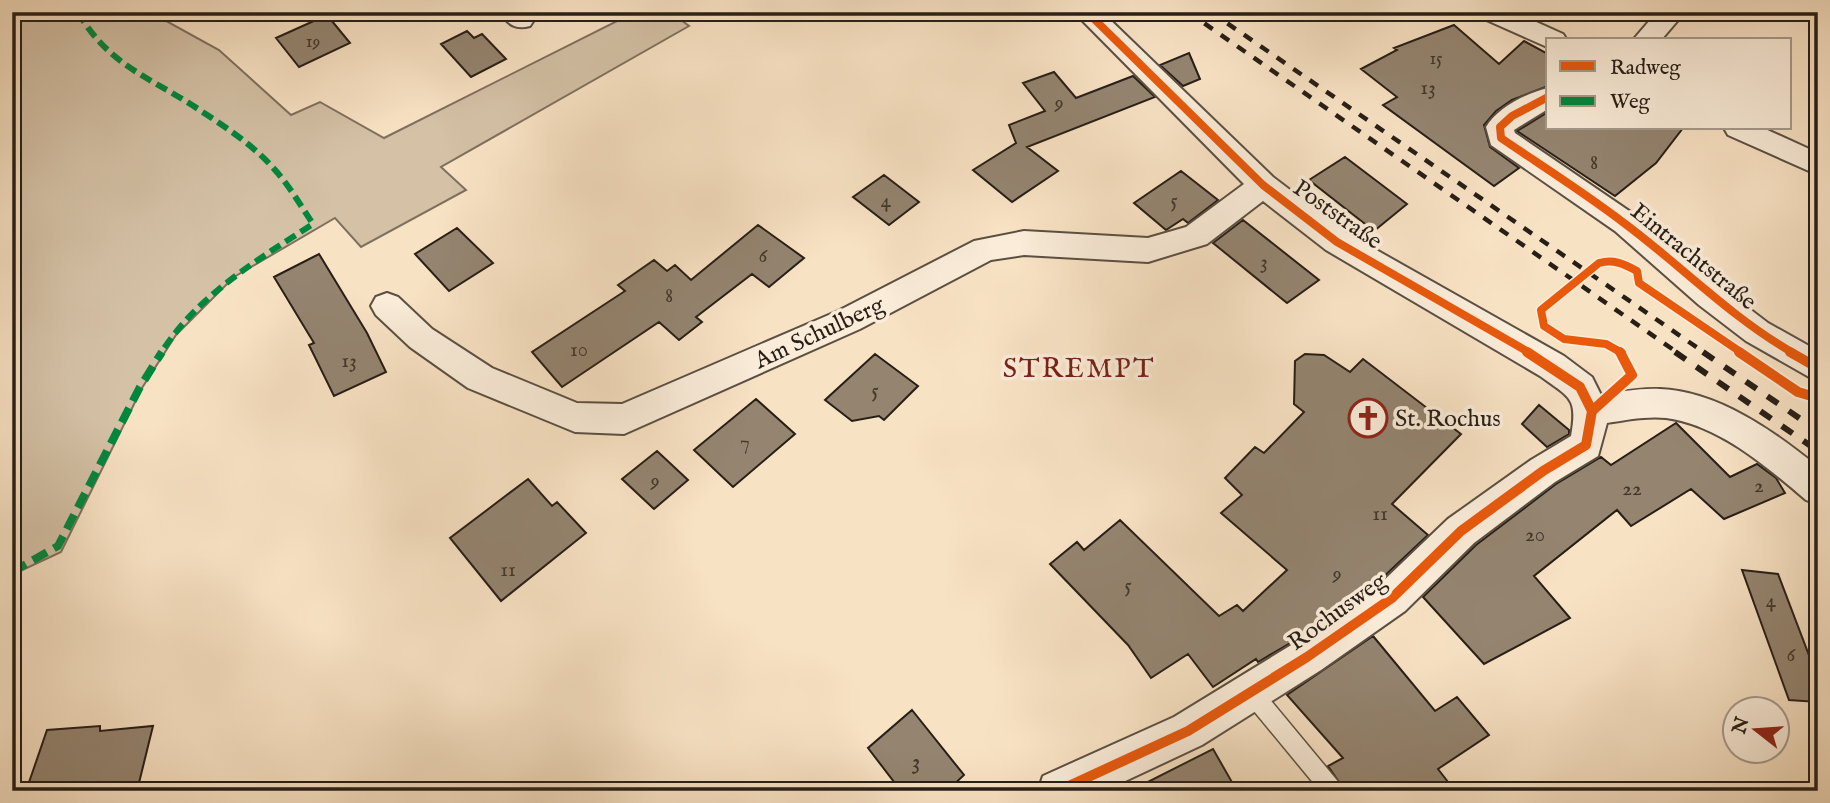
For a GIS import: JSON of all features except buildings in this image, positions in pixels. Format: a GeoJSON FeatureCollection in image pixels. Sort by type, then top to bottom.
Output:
{"type":"FeatureCollection","features":[{"type":"Feature","properties":{"kind":"street","name":"Poststraße"},"geometry":{"type":"LineString","coordinates":[[1087,12],[1264,185],[1337,242],[1552,366],[1580,387],[1592,411]]}},
{"type":"Feature","properties":{"kind":"street"},"geometry":{"type":"LineString","coordinates":[[1491,12],[1550,38]]}},
{"type":"Feature","properties":{"kind":"street"},"geometry":{"type":"LineString","coordinates":[[1648,38],[1672,12]]}},
{"type":"Feature","properties":{"kind":"street","name":"Eintrachtstraße"},"geometry":{"type":"LineString","coordinates":[[1546,98],[1512,116],[1500,127],[1501,138],[1625,223],[1710,296],[1758,332],[1818,368]]}},
{"type":"Feature","properties":{"kind":"street"},"geometry":{"type":"LineString","coordinates":[[1742,130],[1818,165]]}},
{"type":"Feature","properties":{"kind":"street","name":"Am Schulberg"},"geometry":{"type":"LineString","coordinates":[[387,306],[421,338],[480,377],[575,417],[624,419],[849,320],[985,249],[1024,243],[1148,250],[1196,236],[1264,185]]}},
{"type":"Feature","properties":{"kind":"street"},"geometry":{"type":"LineString","coordinates":[[1592,411],[1667,403],[1700,412],[1753,440],[1818,489]]}},
{"type":"Feature","properties":{"kind":"street","name":"Rochusweg"},"geometry":{"type":"LineString","coordinates":[[1058,791],[1188,731],[1392,598],[1461,531],[1543,471],[1586,445],[1592,411]]}},
{"type":"Feature","properties":{"kind":"lane"},"geometry":{"type":"LineString","coordinates":[[1251,692],[1333,791]]}},
{"type":"Feature","properties":{"kind":"shaded area"},"geometry":{"type":"Polygon","coordinates":[[[12,12],[150,12],[219,50],[291,115],[320,102],[384,138],[635,12],[670,12],[689,26],[441,167],[466,190],[361,247],[335,218],[234,277],[176,335],[142,388],[61,552],[12,575],[12,12]]]}},
{"type":"Feature","properties":{"kind":"railway"},"geometry":{"type":"LineString","coordinates":[[1188,12],[1678,353]]}},
{"type":"Feature","properties":{"kind":"railway"},"geometry":{"type":"LineString","coordinates":[[1211,12],[1705,353]]}},
{"type":"Feature","properties":{"kind":"railway"},"geometry":{"type":"LineString","coordinates":[[1675,352],[1818,451]]}},
{"type":"Feature","properties":{"kind":"railway"},"geometry":{"type":"LineString","coordinates":[[1703,352],[1818,431]]}},
{"type":"Feature","properties":{"kind":"marked path"},"geometry":{"type":"LineString","coordinates":[[12,572],[58,546],[140,387],[173,334],[233,276],[313,224],[282,177],[261,155],[192,105],[127,68],[100,45],[78,12]]}},
{"type":"Feature","properties":{"kind":"cycle path"},"geometry":{"type":"LineString","coordinates":[[1087,12],[1263,185],[1337,242],[1552,366],[1580,387],[1592,411]]}},
{"type":"Feature","properties":{"kind":"cycle path"},"geometry":{"type":"LineString","coordinates":[[1546,98],[1512,116],[1500,127],[1501,138],[1625,223],[1710,296],[1757,332],[1818,368]]}},
{"type":"Feature","properties":{"kind":"cycle path"},"geometry":{"type":"LineString","coordinates":[[1592,411],[1632,375],[1627,361],[1621,352],[1606,344],[1564,339],[1544,326],[1541,310],[1599,263],[1610,261],[1619,262],[1637,271],[1639,283],[1798,392],[1818,398]]}},
{"type":"Feature","properties":{"kind":"cycle path"},"geometry":{"type":"LineString","coordinates":[[1058,791],[1188,731],[1307,657],[1392,598],[1461,531],[1543,471],[1586,445],[1592,411]]}},
{"type":"Feature","properties":{"kind":"place","name":"St. Rochus"},"geometry":{"type":"Point","coordinates":[1368,418]}},
{"type":"Feature","properties":{"kind":"district","name":"STREMPT"},"geometry":{"type":"Point","coordinates":[1079,367]}}]}
